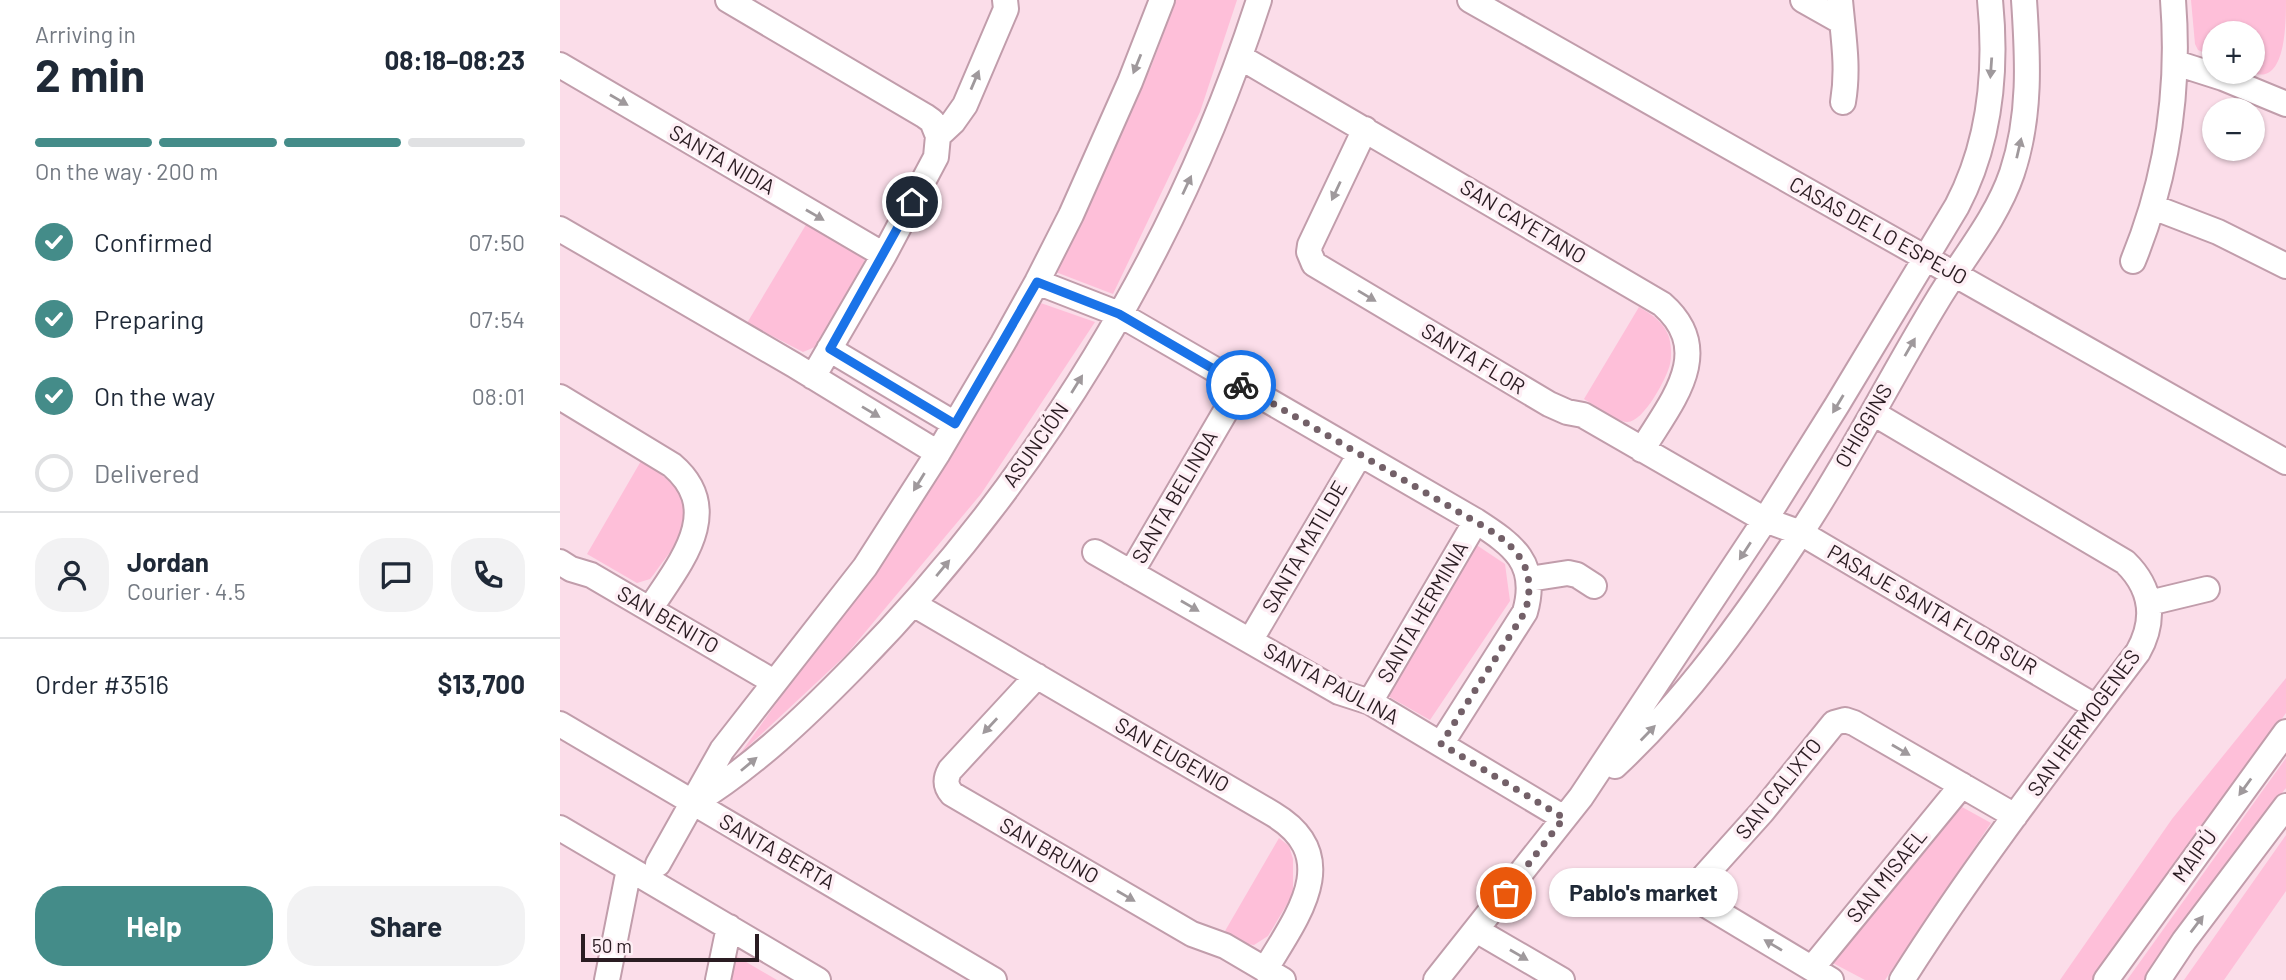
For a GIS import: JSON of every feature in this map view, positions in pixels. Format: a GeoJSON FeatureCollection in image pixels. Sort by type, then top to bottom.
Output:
{"type":"FeatureCollection","features":[{"type":"Feature","properties":{"kind":"street"},"geometry":{"type":"LineString","coordinates":[[729,0],[925,116],[932,121],[938,136],[936,157],[884,255],[813,377]]}},
{"type":"Feature","properties":{"kind":"street","name":"ASUNCIÓN"},"geometry":{"type":"LineString","coordinates":[[658,864],[722,750],[865,567],[955,424],[1037,282],[1104,140],[1162,0]]}},
{"type":"Feature","properties":{"kind":"street","name":"ASUNCIÓN"},"geometry":{"type":"LineString","coordinates":[[693,803],[737,775],[796,724],[872,649],[978,525],[1029,457],[1119,314],[1181,197],[1240,57],[1259,0]]}},
{"type":"Feature","properties":{"kind":"street","name":"CASAS DE LO ESPEJO"},"geometry":{"type":"LineString","coordinates":[[1470,0],[2286,462]]}},
{"type":"Feature","properties":{"kind":"street"},"geometry":{"type":"LineString","coordinates":[[1803,0],[1841,11],[1847,78],[1843,102]]}},
{"type":"Feature","properties":{"kind":"street","name":"O'HIGGINS"},"geometry":{"type":"LineString","coordinates":[[1436,980],[1581,797],[1765,520],[1957,206],[1979,155],[1984,128],[1992,67],[1990,0]]}},
{"type":"Feature","properties":{"kind":"street","name":"O'HIGGINS"},"geometry":{"type":"LineString","coordinates":[[1581,797],[1654,726],[1686,689],[1725,640],[1801,533],[1954,273],[2002,197],[2017,154],[2028,87],[2024,0]]}},
{"type":"Feature","properties":{"kind":"street"},"geometry":{"type":"LineString","coordinates":[[2133,261],[2153,207],[2170,125],[2176,63],[2173,0]]}},
{"type":"Feature","properties":{"kind":"street"},"geometry":{"type":"LineString","coordinates":[[938,136],[953,122],[965,105],[1006,9],[1005,1]]}},
{"type":"Feature","properties":{"kind":"street","name":"SAN CAYETANO"},"geometry":{"type":"LineString","coordinates":[[1240,57],[1662,304],[1671,312],[1684,331],[1689,358],[1680,386],[1642,450]]}},
{"type":"Feature","properties":{"kind":"street"},"geometry":{"type":"LineString","coordinates":[[2176,63],[2286,102]]}},
{"type":"Feature","properties":{"kind":"street","name":"SANTA NIDIA"},"geometry":{"type":"LineString","coordinates":[[560,65],[884,255]]}},
{"type":"Feature","properties":{"kind":"street","name":"SANTA FLOR"},"geometry":{"type":"LineString","coordinates":[[1365,129],[1310,245],[1309,252],[1314,264],[1549,404],[1583,415],[1765,520]]}},
{"type":"Feature","properties":{"kind":"street"},"geometry":{"type":"LineString","coordinates":[[2153,207],[2218,232],[2286,266]]}},
{"type":"Feature","properties":{"kind":"street"},"geometry":{"type":"LineString","coordinates":[[560,229],[938,453]]}},
{"type":"Feature","properties":{"kind":"street"},"geometry":{"type":"LineString","coordinates":[[1037,282],[1119,314],[1476,521],[1509,543],[1523,561],[1529,579],[1530,591],[1525,612],[1441,744]]}},
{"type":"Feature","properties":{"kind":"street"},"geometry":{"type":"LineString","coordinates":[[830,349],[955,424]]}},
{"type":"Feature","properties":{"kind":"street","name":"SANTA BELINDA"},"geometry":{"type":"LineString","coordinates":[[1131,573],[1241,385]]}},
{"type":"Feature","properties":{"kind":"street"},"geometry":{"type":"LineString","coordinates":[[560,397],[672,465],[680,471],[692,489],[697,509],[694,537],[650,609]]}},
{"type":"Feature","properties":{"kind":"street"},"geometry":{"type":"LineString","coordinates":[[1872,413],[2125,562],[2140,579],[2150,603],[2207,589]]}},
{"type":"Feature","properties":{"kind":"street","name":"SANTA MATILDE"},"geometry":{"type":"LineString","coordinates":[[1250,640],[1360,454]]}},
{"type":"Feature","properties":{"kind":"street","name":"PASAJE SANTA FLOR SUR"},"geometry":{"type":"LineString","coordinates":[[1765,520],[1801,533],[2096,707]]}},
{"type":"Feature","properties":{"kind":"street","name":"SANTA HERMINIA"},"geometry":{"type":"LineString","coordinates":[[1370,702],[1476,521]]}},
{"type":"Feature","properties":{"kind":"street","name":"SANTA PAULINA"},"geometry":{"type":"LineString","coordinates":[[1095,552],[1339,692],[1370,702],[1564,818]]}},
{"type":"Feature","properties":{"kind":"street","name":"SAN BENITO"},"geometry":{"type":"LineString","coordinates":[[560,562],[571,569],[591,575],[774,681]]}},
{"type":"Feature","properties":{"kind":"street"},"geometry":{"type":"LineString","coordinates":[[1529,579],[1568,573],[1577,575],[1594,586]]}},
{"type":"Feature","properties":{"kind":"street","name":"SAN HERMOGENES"},"geometry":{"type":"LineString","coordinates":[[1902,980],[1944,915],[2015,816],[2138,652],[2149,626],[2150,603]]}},
{"type":"Feature","properties":{"kind":"street","name":"SAN EUGENIO"},"geometry":{"type":"LineString","coordinates":[[913,604],[1273,814],[1299,835],[1311,863],[1310,886],[1274,975]]}},
{"type":"Feature","properties":{"kind":"street","name":"SAN BRUNO"},"geometry":{"type":"LineString","coordinates":[[1037,677],[950,769],[946,776],[948,790],[1192,934],[1225,946],[1274,975]]}},
{"type":"Feature","properties":{"kind":"street","name":"SAN CALIXTO"},"geometry":{"type":"LineString","coordinates":[[1821,974],[1706,905],[1698,892],[1703,877],[1738,840],[1837,721],[1854,723],[2015,816]]}},
{"type":"Feature","properties":{"kind":"street","name":"SANTA BERTA"},"geometry":{"type":"LineString","coordinates":[[560,724],[994,980]]}},
{"type":"Feature","properties":{"kind":"street","name":"MAIPÚ"},"geometry":{"type":"LineString","coordinates":[[2106,980],[2286,732]]}},
{"type":"Feature","properties":{"kind":"street","name":"SAN MISAEL"},"geometry":{"type":"LineString","coordinates":[[1821,974],[1962,785]]}},
{"type":"Feature","properties":{"kind":"street","name":"MAIPÚ"},"geometry":{"type":"LineString","coordinates":[[2158,980],[2184,941],[2286,806]]}},
{"type":"Feature","properties":{"kind":"street"},"geometry":{"type":"LineString","coordinates":[[560,828],[818,980]]}},
{"type":"Feature","properties":{"kind":"street"},"geometry":{"type":"LineString","coordinates":[[607,980],[629,869]]}},
{"type":"Feature","properties":{"kind":"street"},"geometry":{"type":"LineString","coordinates":[[718,980],[729,928]]}},
{"type":"Feature","properties":{"kind":"street"},"geometry":{"type":"LineString","coordinates":[[1476,930],[1562,980]]}},
{"type":"Feature","properties":{"kind":"shaded area"},"geometry":{"type":"Polygon","coordinates":[[[1176,0],[1237,0],[1200,112],[1113,294],[1053,271],[1151,67],[1176,0]]]}},
{"type":"Feature","properties":{"kind":"shaded area"},"geometry":{"type":"Polygon","coordinates":[[[2191,0],[2286,0],[2282,51],[2271,71],[2265,73],[2265,21],[2202,21],[2202,52],[2195,44],[2191,0]]]}},
{"type":"Feature","properties":{"kind":"shaded area"},"geometry":{"type":"Polygon","coordinates":[[[810,218],[864,257],[864,262],[815,347],[803,352],[747,323],[810,218]]]}},
{"type":"Feature","properties":{"kind":"shaded area"},"geometry":{"type":"Polygon","coordinates":[[[1035,301],[1095,322],[981,494],[846,655],[740,754],[932,485],[1035,301]]]}},
{"type":"Feature","properties":{"kind":"shaded area"},"geometry":{"type":"Polygon","coordinates":[[[1639,307],[1657,319],[1667,332],[1671,361],[1647,408],[1627,422],[1611,416],[1584,399],[1639,307]]]}},
{"type":"Feature","properties":{"kind":"shaded area"},"geometry":{"type":"Polygon","coordinates":[[[641,461],[677,490],[686,509],[686,521],[679,538],[654,574],[650,579],[637,583],[587,554],[641,461]]]}},
{"type":"Feature","properties":{"kind":"shaded area"},"geometry":{"type":"Polygon","coordinates":[[[1475,544],[1505,564],[1510,601],[1430,720],[1386,695],[1475,544]]]}},
{"type":"Feature","properties":{"kind":"shaded area"},"geometry":{"type":"Polygon","coordinates":[[[2286,678],[2286,713],[2114,948],[2094,980],[2060,980],[2172,819],[2286,678]]]}},
{"type":"Feature","properties":{"kind":"shaded area"},"geometry":{"type":"Polygon","coordinates":[[[2286,758],[2286,788],[2237,849],[2147,980],[2127,980],[2286,758]]]}},
{"type":"Feature","properties":{"kind":"shaded area"},"geometry":{"type":"Polygon","coordinates":[[[1962,807],[1991,823],[1885,980],[1865,980],[1829,961],[1962,807]]]}},
{"type":"Feature","properties":{"kind":"shaded area"},"geometry":{"type":"Polygon","coordinates":[[[2286,835],[2286,891],[2224,980],[2184,980],[2286,835]]]}},
{"type":"Feature","properties":{"kind":"shaded area"},"geometry":{"type":"Polygon","coordinates":[[[1279,838],[1289,846],[1293,859],[1293,894],[1268,936],[1254,945],[1247,944],[1225,931],[1279,838]]]}},
{"type":"Feature","properties":{"kind":"shaded area"},"geometry":{"type":"Polygon","coordinates":[[[736,956],[777,980],[732,980],[736,956]]]}},
{"type":"Feature","properties":{"kind":"way so far"},"geometry":{"type":"LineString","coordinates":[[1241,385],[1488,529],[1509,543],[1523,561],[1530,591],[1525,612],[1441,744],[1564,818],[1506,893]]}},
{"type":"Feature","properties":{"kind":"place","name":"Pablo's market"},"geometry":{"type":"Point","coordinates":[1506,893]}},
{"type":"Feature","properties":{"kind":"route"},"geometry":{"type":"LineString","coordinates":[[912,202],[830,349],[955,424],[1037,282],[1119,314],[1241,385]]}}]}
